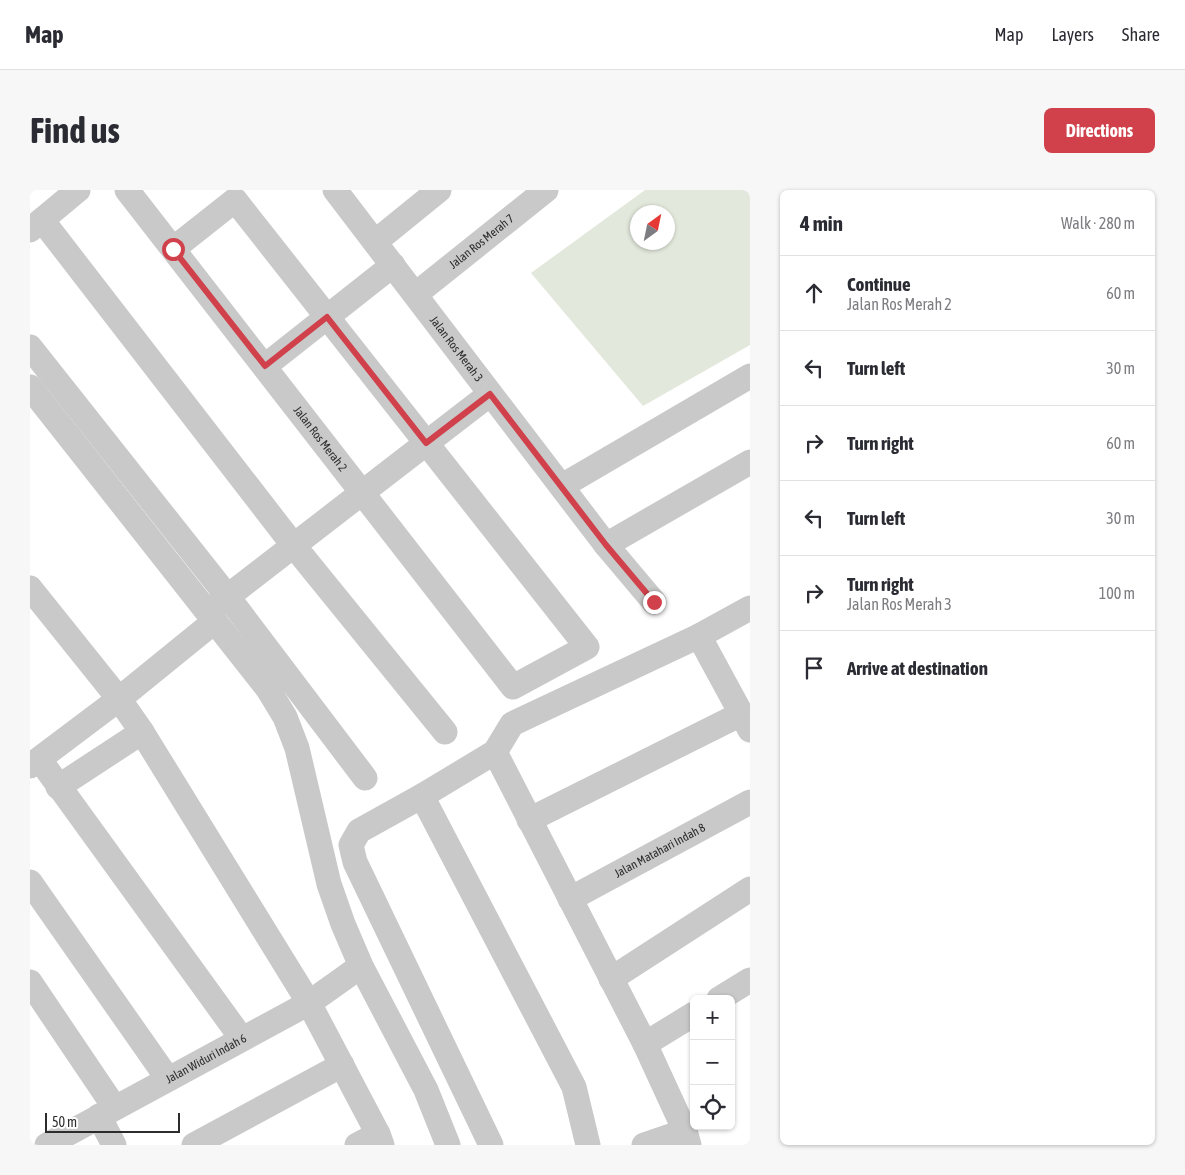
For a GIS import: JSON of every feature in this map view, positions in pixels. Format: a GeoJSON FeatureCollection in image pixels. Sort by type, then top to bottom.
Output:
{"type":"FeatureCollection","features":[{"type":"Feature","properties":{"kind":"street"},"geometry":{"type":"LineString","coordinates":[[78,190],[36,225],[446,732]]}},
{"type":"Feature","properties":{"kind":"street","name":"Jalan Ros Merah 2"},"geometry":{"type":"LineString","coordinates":[[127,190],[513,687],[588,648],[426,443]]}},
{"type":"Feature","properties":{"kind":"street","name":"Jalan Ros Merah 3"},"geometry":{"type":"LineString","coordinates":[[335,190],[606,545],[654,602]]}},
{"type":"Feature","properties":{"kind":"street"},"geometry":{"type":"LineString","coordinates":[[375,242],[439,190]]}},
{"type":"Feature","properties":{"kind":"street","name":"Jalan Ros Merah 7"},"geometry":{"type":"LineString","coordinates":[[416,294],[546,190]]}},
{"type":"Feature","properties":{"kind":"street"},"geometry":{"type":"LineString","coordinates":[[173,249],[235,200],[426,443]]}},
{"type":"Feature","properties":{"kind":"street"},"geometry":{"type":"LineString","coordinates":[[265,366],[393,265]]}},
{"type":"Feature","properties":{"kind":"street"},"geometry":{"type":"LineString","coordinates":[[30,347],[228,597],[365,778]]}},
{"type":"Feature","properties":{"kind":"street"},"geometry":{"type":"LineString","coordinates":[[562,486],[749,381]]}},
{"type":"Feature","properties":{"kind":"street"},"geometry":{"type":"LineString","coordinates":[[30,387],[268,689],[285,717],[297,748],[329,884],[343,924],[361,966],[426,1090],[448,1145]]}},
{"type":"Feature","properties":{"kind":"street"},"geometry":{"type":"LineString","coordinates":[[242,1039],[58,787],[35,763],[119,699],[211,616],[228,597],[490,394]]}},
{"type":"Feature","properties":{"kind":"street"},"geometry":{"type":"LineString","coordinates":[[606,545],[750,462]]}},
{"type":"Feature","properties":{"kind":"street"},"geometry":{"type":"LineString","coordinates":[[30,588],[38,614],[119,699],[142,732],[309,1003],[342,1065],[373,1141]]}},
{"type":"Feature","properties":{"kind":"street"},"geometry":{"type":"LineString","coordinates":[[491,1145],[355,862],[351,845],[359,831],[495,752],[512,724],[699,636],[750,608]]}},
{"type":"Feature","properties":{"kind":"street"},"geometry":{"type":"LineString","coordinates":[[530,820],[746,722],[699,636]]}},
{"type":"Feature","properties":{"kind":"street"},"geometry":{"type":"LineString","coordinates":[[58,787],[142,732]]}},
{"type":"Feature","properties":{"kind":"street"},"geometry":{"type":"LineString","coordinates":[[495,752],[645,1044],[687,1138],[644,1145]]}},
{"type":"Feature","properties":{"kind":"street"},"geometry":{"type":"LineString","coordinates":[[422,796],[574,1087],[588,1145]]}},
{"type":"Feature","properties":{"kind":"street","name":"Jalan Matahari Indah 8"},"geometry":{"type":"LineString","coordinates":[[570,899],[750,802]]}},
{"type":"Feature","properties":{"kind":"street"},"geometry":{"type":"LineString","coordinates":[[30,882],[168,1079]]}},
{"type":"Feature","properties":{"kind":"street"},"geometry":{"type":"LineString","coordinates":[[611,979],[750,888]]}},
{"type":"Feature","properties":{"kind":"street","name":"Jalan Widuri Indah 6"},"geometry":{"type":"LineString","coordinates":[[47,1145],[309,1003],[361,966]]}},
{"type":"Feature","properties":{"kind":"street"},"geometry":{"type":"LineString","coordinates":[[726,995],[750,980]]}},
{"type":"Feature","properties":{"kind":"street"},"geometry":{"type":"LineString","coordinates":[[30,982],[107,1112],[114,1145]]}},
{"type":"Feature","properties":{"kind":"street"},"geometry":{"type":"LineString","coordinates":[[645,1044],[690,1016]]}},
{"type":"Feature","properties":{"kind":"street"},"geometry":{"type":"LineString","coordinates":[[194,1145],[342,1065]]}},
{"type":"Feature","properties":{"kind":"street"},"geometry":{"type":"LineString","coordinates":[[30,1138],[35,1145]]}},
{"type":"Feature","properties":{"kind":"shaded area"},"geometry":{"type":"Polygon","coordinates":[[[645,190],[750,190],[750,345],[643,406],[531,273],[645,190]]]}},
{"type":"Feature","properties":{"kind":"route"},"geometry":{"type":"LineString","coordinates":[[173,249],[265,366],[327,317],[426,443],[490,394],[606,545],[654,602]]}}]}
